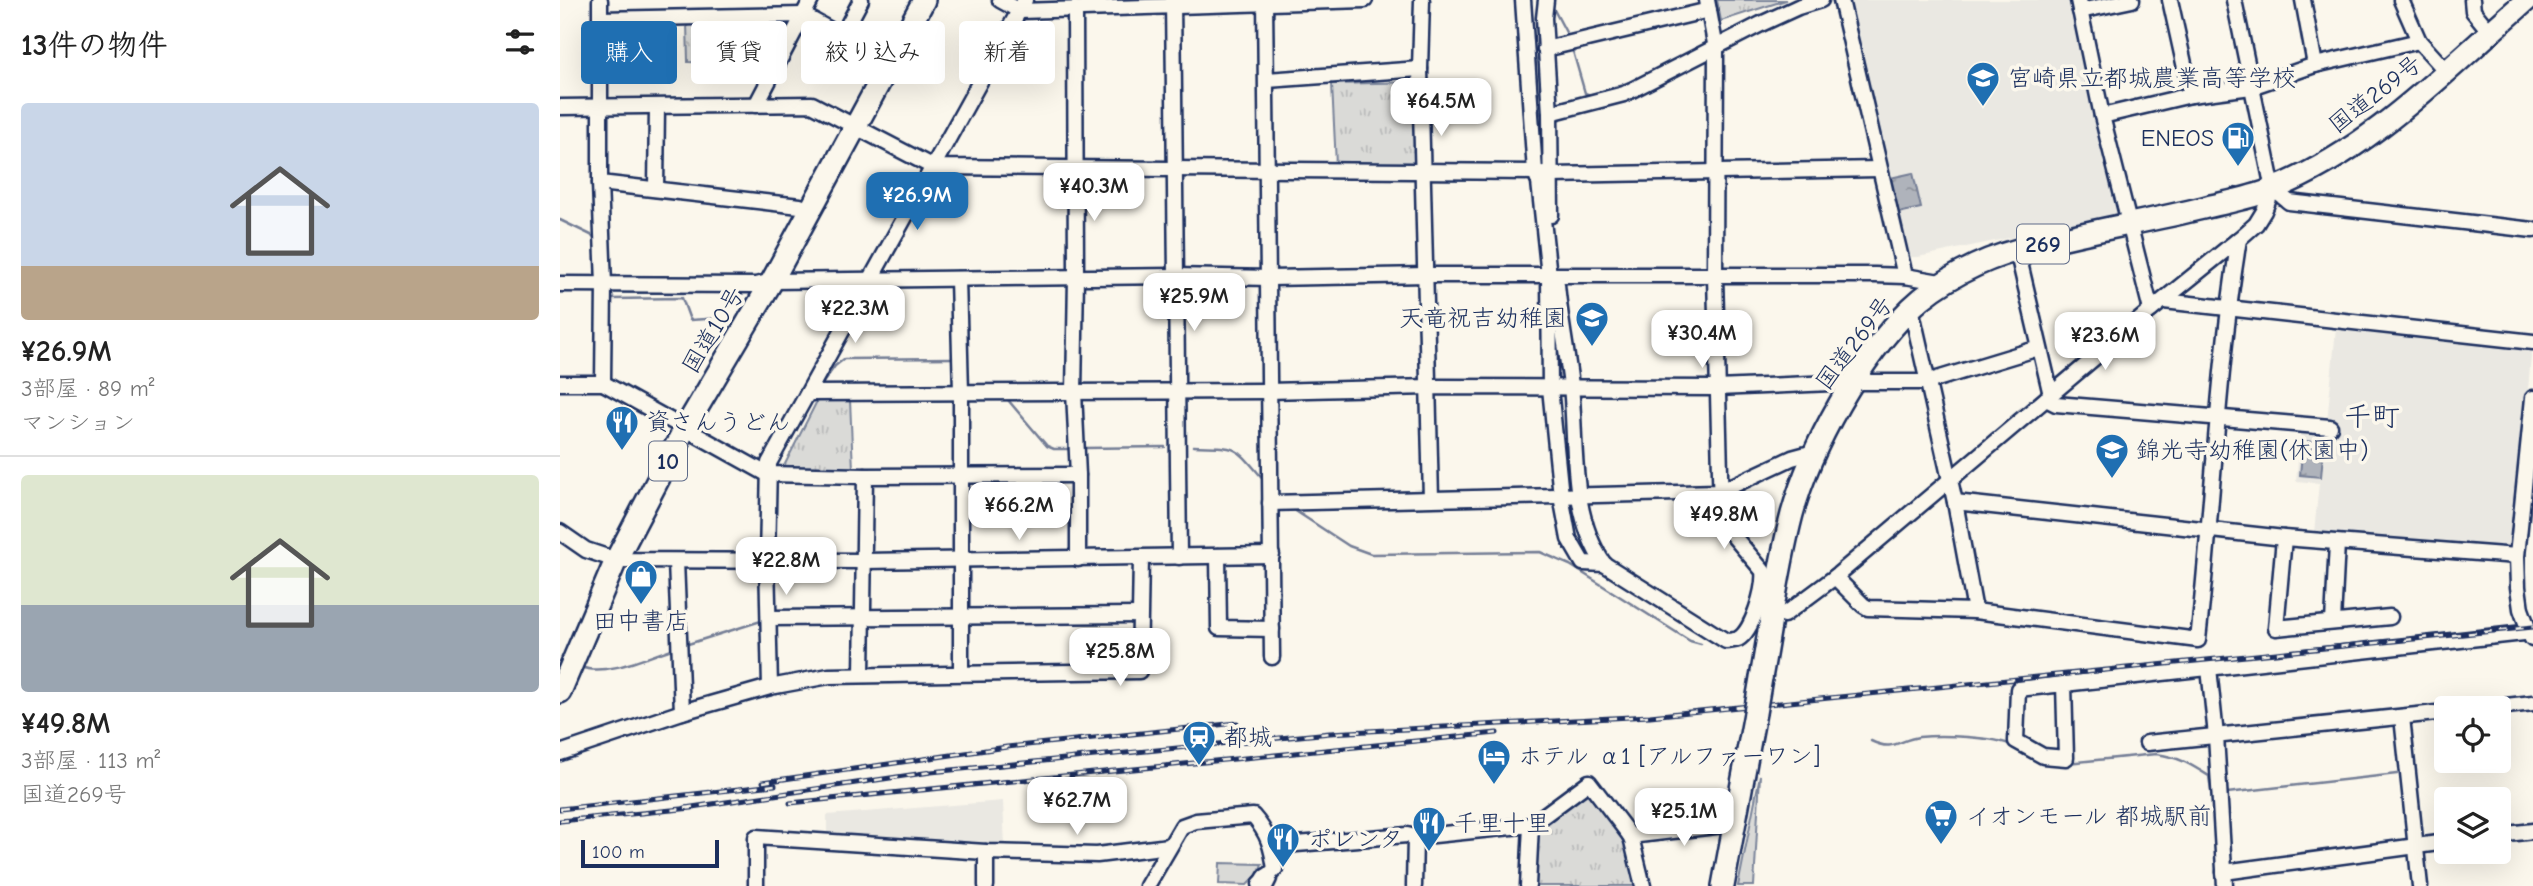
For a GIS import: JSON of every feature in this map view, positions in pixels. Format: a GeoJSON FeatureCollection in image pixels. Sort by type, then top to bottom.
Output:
{"type":"FeatureCollection","features":[{"type":"Feature","properties":{"kind":"highway","name":"国道10号"},"geometry":{"type":"LineString","coordinates":[[903,21],[912,0]]}},
{"type":"Feature","properties":{"kind":"highway","name":"国道10号"},"geometry":{"type":"LineString","coordinates":[[910,21],[924,0]]}},
{"type":"Feature","properties":{"kind":"highway","name":"国道269号"},"geometry":{"type":"LineString","coordinates":[[1723,886],[1793,513],[1814,452],[1827,425],[1875,351],[1911,309],[1945,283],[1975,266],[2017,250],[2236,200],[2273,189],[2322,166],[2361,142],[2527,0]]}},
{"type":"Feature","properties":{"kind":"highway","name":"国道10号"},"geometry":{"type":"LineString","coordinates":[[560,692],[567,660],[613,559],[680,428],[764,283],[872,84]]}},
{"type":"Feature","properties":{"kind":"highway","name":"国道10号"},"geometry":{"type":"LineString","coordinates":[[764,283],[800,206],[851,124]]}},
{"type":"Feature","properties":{"kind":"street"},"geometry":{"type":"LineString","coordinates":[[600,0],[603,383]]}},
{"type":"Feature","properties":{"kind":"street"},"geometry":{"type":"LineString","coordinates":[[761,0],[761,17]]}},
{"type":"Feature","properties":{"kind":"street"},"geometry":{"type":"LineString","coordinates":[[756,105],[811,0]]}},
{"type":"Feature","properties":{"kind":"street"},"geometry":{"type":"LineString","coordinates":[[850,21],[861,0]]}},
{"type":"Feature","properties":{"kind":"street"},"geometry":{"type":"LineString","coordinates":[[1000,0],[1022,5],[1075,9],[1365,0]]}},
{"type":"Feature","properties":{"kind":"street"},"geometry":{"type":"LineString","coordinates":[[1422,0],[1420,69],[1431,498]]}},
{"type":"Feature","properties":{"kind":"street"},"geometry":{"type":"LineString","coordinates":[[1523,0],[1535,172],[1539,182],[1571,388],[1579,495],[1585,528],[1604,564],[1726,641],[1737,639],[1748,630],[1757,611],[1764,580],[1763,571],[1725,526],[1719,492],[1715,276],[1716,49],[1708,5],[1545,49]]}},
{"type":"Feature","properties":{"kind":"street"},"geometry":{"type":"LineString","coordinates":[[1546,0],[1545,49],[1550,113],[1553,276],[1550,388],[1561,496],[1566,529],[1583,563],[1604,564]]}},
{"type":"Feature","properties":{"kind":"street"},"geometry":{"type":"LineString","coordinates":[[1550,113],[1624,94],[1773,18],[1821,0]]}},
{"type":"Feature","properties":{"kind":"street"},"geometry":{"type":"LineString","coordinates":[[1841,0],[1905,276]]}},
{"type":"Feature","properties":{"kind":"street"},"geometry":{"type":"LineString","coordinates":[[2132,0],[2079,5],[2102,116],[2151,310]]}},
{"type":"Feature","properties":{"kind":"street"},"geometry":{"type":"LineString","coordinates":[[2170,0],[2192,95]]}},
{"type":"Feature","properties":{"kind":"street"},"geometry":{"type":"LineString","coordinates":[[1784,615],[1950,481],[2256,224],[2273,189],[2234,0]]}},
{"type":"Feature","properties":{"kind":"street"},"geometry":{"type":"LineString","coordinates":[[2303,0],[2315,65]]}},
{"type":"Feature","properties":{"kind":"street"},"geometry":{"type":"LineString","coordinates":[[2402,0],[2419,41],[2446,71]]}},
{"type":"Feature","properties":{"kind":"street"},"geometry":{"type":"LineString","coordinates":[[2472,0],[2473,11],[2490,32]]}},
{"type":"Feature","properties":{"kind":"street"},"geometry":{"type":"LineString","coordinates":[[1265,2],[1272,657]]}},
{"type":"Feature","properties":{"kind":"street"},"geometry":{"type":"LineString","coordinates":[[1173,4],[1179,557]]}},
{"type":"Feature","properties":{"kind":"street"},"geometry":{"type":"LineString","coordinates":[[770,687],[767,560],[769,463],[1022,5]]}},
{"type":"Feature","properties":{"kind":"street"},"geometry":{"type":"LineString","coordinates":[[1075,9],[1074,392],[1078,559]]}},
{"type":"Feature","properties":{"kind":"street"},"geometry":{"type":"LineString","coordinates":[[600,19],[803,15],[814,21]]}},
{"type":"Feature","properties":{"kind":"street"},"geometry":{"type":"LineString","coordinates":[[2102,116],[2192,95],[2251,87],[2315,65],[2419,41]]}},
{"type":"Feature","properties":{"kind":"street"},"geometry":{"type":"LineString","coordinates":[[1267,80],[1420,69]]}},
{"type":"Feature","properties":{"kind":"street"},"geometry":{"type":"LineString","coordinates":[[560,107],[812,104],[933,167],[1535,172],[1551,175],[1879,169]]}},
{"type":"Feature","properties":{"kind":"street"},"geometry":{"type":"LineString","coordinates":[[656,189],[657,106]]}},
{"type":"Feature","properties":{"kind":"street"},"geometry":{"type":"LineString","coordinates":[[600,183],[800,206]]}},
{"type":"Feature","properties":{"kind":"street"},"geometry":{"type":"LineString","coordinates":[[2273,189],[2290,202],[2300,204],[2533,230]]}},
{"type":"Feature","properties":{"kind":"street"},"geometry":{"type":"LineString","coordinates":[[1835,576],[1868,608],[1975,611],[2198,640],[2210,531],[2227,309],[2239,239]]}},
{"type":"Feature","properties":{"kind":"street"},"geometry":{"type":"LineString","coordinates":[[2017,250],[2049,397],[2056,404],[2330,427]]}},
{"type":"Feature","properties":{"kind":"street"},"geometry":{"type":"LineString","coordinates":[[560,284],[1427,275],[1905,276],[1945,283]]}},
{"type":"Feature","properties":{"kind":"street"},"geometry":{"type":"LineString","coordinates":[[958,279],[961,392],[961,673]]}},
{"type":"Feature","properties":{"kind":"street"},"geometry":{"type":"LineString","coordinates":[[2164,301],[2533,342]]}},
{"type":"Feature","properties":{"kind":"street"},"geometry":{"type":"LineString","coordinates":[[1911,309],[1955,502],[1975,611]]}},
{"type":"Feature","properties":{"kind":"street"},"geometry":{"type":"LineString","coordinates":[[809,393],[1268,391],[1430,387],[1717,388],[1927,382],[2039,348]]}},
{"type":"Feature","properties":{"kind":"street"},"geometry":{"type":"LineString","coordinates":[[560,383],[603,383],[767,474],[1078,475]]}},
{"type":"Feature","properties":{"kind":"street"},"geometry":{"type":"LineString","coordinates":[[2064,684],[2066,758],[2043,756],[2016,741],[2018,689],[2209,668],[2532,635],[2521,610],[2517,556],[2533,398]]}},
{"type":"Feature","properties":{"kind":"street"},"geometry":{"type":"LineString","coordinates":[[1270,503],[1719,492],[1792,458],[1814,452]]}},
{"type":"Feature","properties":{"kind":"street"},"geometry":{"type":"LineString","coordinates":[[862,674],[864,476]]}},
{"type":"Feature","properties":{"kind":"street"},"geometry":{"type":"LineString","coordinates":[[1955,502],[2210,531],[2517,556]]}},
{"type":"Feature","properties":{"kind":"street"},"geometry":{"type":"LineString","coordinates":[[560,532],[586,550],[613,559],[864,561],[1272,555]]}},
{"type":"Feature","properties":{"kind":"street"},"geometry":{"type":"LineString","coordinates":[[2284,538],[2277,628],[2390,617]]}},
{"type":"Feature","properties":{"kind":"street"},"geometry":{"type":"LineString","coordinates":[[2333,622],[2337,543]]}},
{"type":"Feature","properties":{"kind":"street"},"geometry":{"type":"LineString","coordinates":[[1218,556],[1219,628],[1272,629]]}},
{"type":"Feature","properties":{"kind":"street"},"geometry":{"type":"LineString","coordinates":[[560,753],[682,712],[770,687],[829,676],[1139,671],[1141,558]]}},
{"type":"Feature","properties":{"kind":"street"},"geometry":{"type":"LineString","coordinates":[[676,561],[682,712]]}},
{"type":"Feature","properties":{"kind":"street"},"geometry":{"type":"LineString","coordinates":[[769,618],[1139,615]]}},
{"type":"Feature","properties":{"kind":"street"},"geometry":{"type":"LineString","coordinates":[[2209,668],[2225,879],[2434,844]]}},
{"type":"Feature","properties":{"kind":"street"},"geometry":{"type":"LineString","coordinates":[[2511,705],[2533,703]]}},
{"type":"Feature","properties":{"kind":"street"},"geometry":{"type":"LineString","coordinates":[[2147,743],[2434,713]]}},
{"type":"Feature","properties":{"kind":"street"},"geometry":{"type":"LineString","coordinates":[[2402,717],[2420,886]]}},
{"type":"Feature","properties":{"kind":"street"},"geometry":{"type":"LineString","coordinates":[[1272,846],[1407,835],[1415,837],[1531,825],[1589,782],[1630,836],[1643,886]]}},
{"type":"Feature","properties":{"kind":"street"},"geometry":{"type":"LineString","coordinates":[[1147,886],[1182,826],[1196,821],[1252,816],[1266,830],[1272,846],[1268,881]]}},
{"type":"Feature","properties":{"kind":"street"},"geometry":{"type":"LineString","coordinates":[[1630,836],[1733,824]]}},
{"type":"Feature","properties":{"kind":"street"},"geometry":{"type":"LineString","coordinates":[[1528,886],[1531,825]]}},
{"type":"Feature","properties":{"kind":"street"},"geometry":{"type":"LineString","coordinates":[[2511,834],[2533,831]]}},
{"type":"Feature","properties":{"kind":"street"},"geometry":{"type":"LineString","coordinates":[[756,886],[756,837],[986,852],[1097,855],[1170,846]]}},
{"type":"Feature","properties":{"kind":"street"},"geometry":{"type":"LineString","coordinates":[[1414,886],[1415,837]]}},
{"type":"Feature","properties":{"kind":"street"},"geometry":{"type":"LineString","coordinates":[[986,852],[986,886]]}},
{"type":"Feature","properties":{"kind":"shaded area","name":"宮崎県立都城農業高等学校"},"geometry":{"type":"Polygon","coordinates":[[[1846,0],[2073,0],[2121,215],[1909,257],[1902,250],[1846,0]]]}},
{"type":"Feature","properties":{"kind":"shaded area"},"geometry":{"type":"Polygon","coordinates":[[[2336,328],[2532,346],[2513,551],[2314,533],[2319,483],[2296,481],[2301,431],[2326,433],[2336,328]]]}},
{"type":"Feature","properties":{"kind":"shaded area"},"geometry":{"type":"Polygon","coordinates":[[[1003,801],[1005,847],[827,836],[827,815],[1003,801]]]}},
{"type":"Feature","properties":{"kind":"green space"},"geometry":{"type":"Polygon","coordinates":[[[1717,0],[1786,0],[1721,21],[1717,0]]]}},
{"type":"Feature","properties":{"kind":"green space"},"geometry":{"type":"Polygon","coordinates":[[[787,21],[796,25],[787,42],[787,21]]]}},
{"type":"Feature","properties":{"kind":"green space"},"geometry":{"type":"Polygon","coordinates":[[[687,22],[691,22],[691,62],[688,62],[687,22]]]}},
{"type":"Feature","properties":{"kind":"green space"},"geometry":{"type":"Polygon","coordinates":[[[1419,82],[1420,166],[1336,165],[1332,84],[1419,82]]]}},
{"type":"Feature","properties":{"kind":"green space"},"geometry":{"type":"Polygon","coordinates":[[[850,400],[853,470],[782,470],[817,401],[850,400]]]}},
{"type":"Feature","properties":{"kind":"green space"},"geometry":{"type":"Polygon","coordinates":[[[1760,775],[1754,886],[1738,886],[1760,775]]]}},
{"type":"Feature","properties":{"kind":"green space"},"geometry":{"type":"Polygon","coordinates":[[[1589,782],[1631,837],[1643,886],[1528,886],[1531,825],[1589,782]]]}},
{"type":"Feature","properties":{"kind":"green space"},"geometry":{"type":"Polygon","coordinates":[[[1220,863],[1262,864],[1258,874],[1247,885],[1219,884],[1220,863]]]}},
{"type":"Feature","properties":{"kind":"water"},"geometry":{"type":"Polygon","coordinates":[[[1913,173],[1921,208],[1898,213],[1890,178],[1913,173]]]}},
{"type":"Feature","properties":{"kind":"water"},"geometry":{"type":"Polygon","coordinates":[[[2303,441],[2324,443],[2321,477],[2300,475],[2303,441]]]}},
{"type":"Feature","properties":{"kind":"waterway"},"geometry":{"type":"LineString","coordinates":[[1720,37],[1789,4]]}},
{"type":"Feature","properties":{"kind":"waterway"},"geometry":{"type":"LineString","coordinates":[[1552,6],[1569,38]]}},
{"type":"Feature","properties":{"kind":"waterway"},"geometry":{"type":"LineString","coordinates":[[1572,48],[1585,93],[1590,95],[1636,80]]}},
{"type":"Feature","properties":{"kind":"waterway"},"geometry":{"type":"LineString","coordinates":[[560,220],[591,235],[597,242]]}},
{"type":"Feature","properties":{"kind":"waterway"},"geometry":{"type":"LineString","coordinates":[[595,273],[596,259]]}},
{"type":"Feature","properties":{"kind":"waterway"},"geometry":{"type":"LineString","coordinates":[[612,299],[682,298],[690,320],[722,318]]}},
{"type":"Feature","properties":{"kind":"waterway"},"geometry":{"type":"LineString","coordinates":[[820,387],[835,366],[844,359],[953,358]]}},
{"type":"Feature","properties":{"kind":"waterway"},"geometry":{"type":"LineString","coordinates":[[973,399],[1008,400],[1047,446],[1054,449],[1072,449]]}},
{"type":"Feature","properties":{"kind":"waterway"},"geometry":{"type":"LineString","coordinates":[[1193,446],[1235,450],[1265,481]]}},
{"type":"Feature","properties":{"kind":"waterway"},"geometry":{"type":"LineString","coordinates":[[1083,448],[1165,447]]}},
{"type":"Feature","properties":{"kind":"waterway"},"geometry":{"type":"LineString","coordinates":[[1291,508],[1349,546],[1371,554],[1540,552],[1570,565],[1690,641],[1701,644]]}},
{"type":"Feature","properties":{"kind":"waterway"},"geometry":{"type":"LineString","coordinates":[[685,645],[761,621],[761,592]]}},
{"type":"Feature","properties":{"kind":"waterway"},"geometry":{"type":"LineString","coordinates":[[581,667],[615,667],[675,648]]}},
{"type":"Feature","properties":{"kind":"waterway"},"geometry":{"type":"LineString","coordinates":[[1871,741],[1891,745],[1912,738],[1953,736],[1994,740],[2013,746]]}},
{"type":"Feature","properties":{"kind":"waterway"},"geometry":{"type":"LineString","coordinates":[[2067,763],[2164,755],[2184,762],[2209,776],[2211,790]]}},
{"type":"Feature","properties":{"kind":"waterway"},"geometry":{"type":"LineString","coordinates":[[2227,793],[2397,774]]}},
{"type":"Feature","properties":{"kind":"railway"},"geometry":{"type":"LineString","coordinates":[[685,808],[931,772],[1330,733],[1650,716],[2533,627]]}},
{"type":"Feature","properties":{"kind":"railway"},"geometry":{"type":"LineString","coordinates":[[763,782],[1007,747],[1237,723]]}},
{"type":"Feature","properties":{"kind":"railway"},"geometry":{"type":"LineString","coordinates":[[790,803],[1497,733]]}},
{"type":"Feature","properties":{"kind":"railway"},"geometry":{"type":"LineString","coordinates":[[560,809],[775,785]]}},
{"type":"Feature","properties":{"kind":"railway"},"geometry":{"type":"LineString","coordinates":[[560,821],[692,808]]}},
{"type":"Feature","properties":{"kind":"place","name":"宮崎県立都城農業高等学校"},"geometry":{"type":"Point","coordinates":[1983,108]}},
{"type":"Feature","properties":{"kind":"place","name":"ENEOS"},"geometry":{"type":"Point","coordinates":[2238,168]}},
{"type":"Feature","properties":{"kind":"place","name":"天竜祝吉幼稚園"},"geometry":{"type":"Point","coordinates":[1592,348]}},
{"type":"Feature","properties":{"kind":"place","name":"資さんうどん"},"geometry":{"type":"Point","coordinates":[622,452]}},
{"type":"Feature","properties":{"kind":"place","name":"錦光寺幼稚園(休園中)"},"geometry":{"type":"Point","coordinates":[2112,480]}},
{"type":"Feature","properties":{"kind":"place","name":"田中書店"},"geometry":{"type":"Point","coordinates":[641,606]}},
{"type":"Feature","properties":{"kind":"place","name":"都城"},"geometry":{"type":"Point","coordinates":[1199,767]}},
{"type":"Feature","properties":{"kind":"place","name":"ホテル α1 [アルファーワン]"},"geometry":{"type":"Point","coordinates":[1494,786]}},
{"type":"Feature","properties":{"kind":"place","name":"イオンモール 都城駅前"},"geometry":{"type":"Point","coordinates":[1941,846]}},
{"type":"Feature","properties":{"kind":"place","name":"千里十里"},"geometry":{"type":"Point","coordinates":[1429,853]}},
{"type":"Feature","properties":{"kind":"place","name":"ポレンタ"},"geometry":{"type":"Point","coordinates":[1283,869]}},
{"type":"Feature","properties":{"kind":"district","name":"千町"},"geometry":{"type":"Point","coordinates":[2372,417]}}]}
